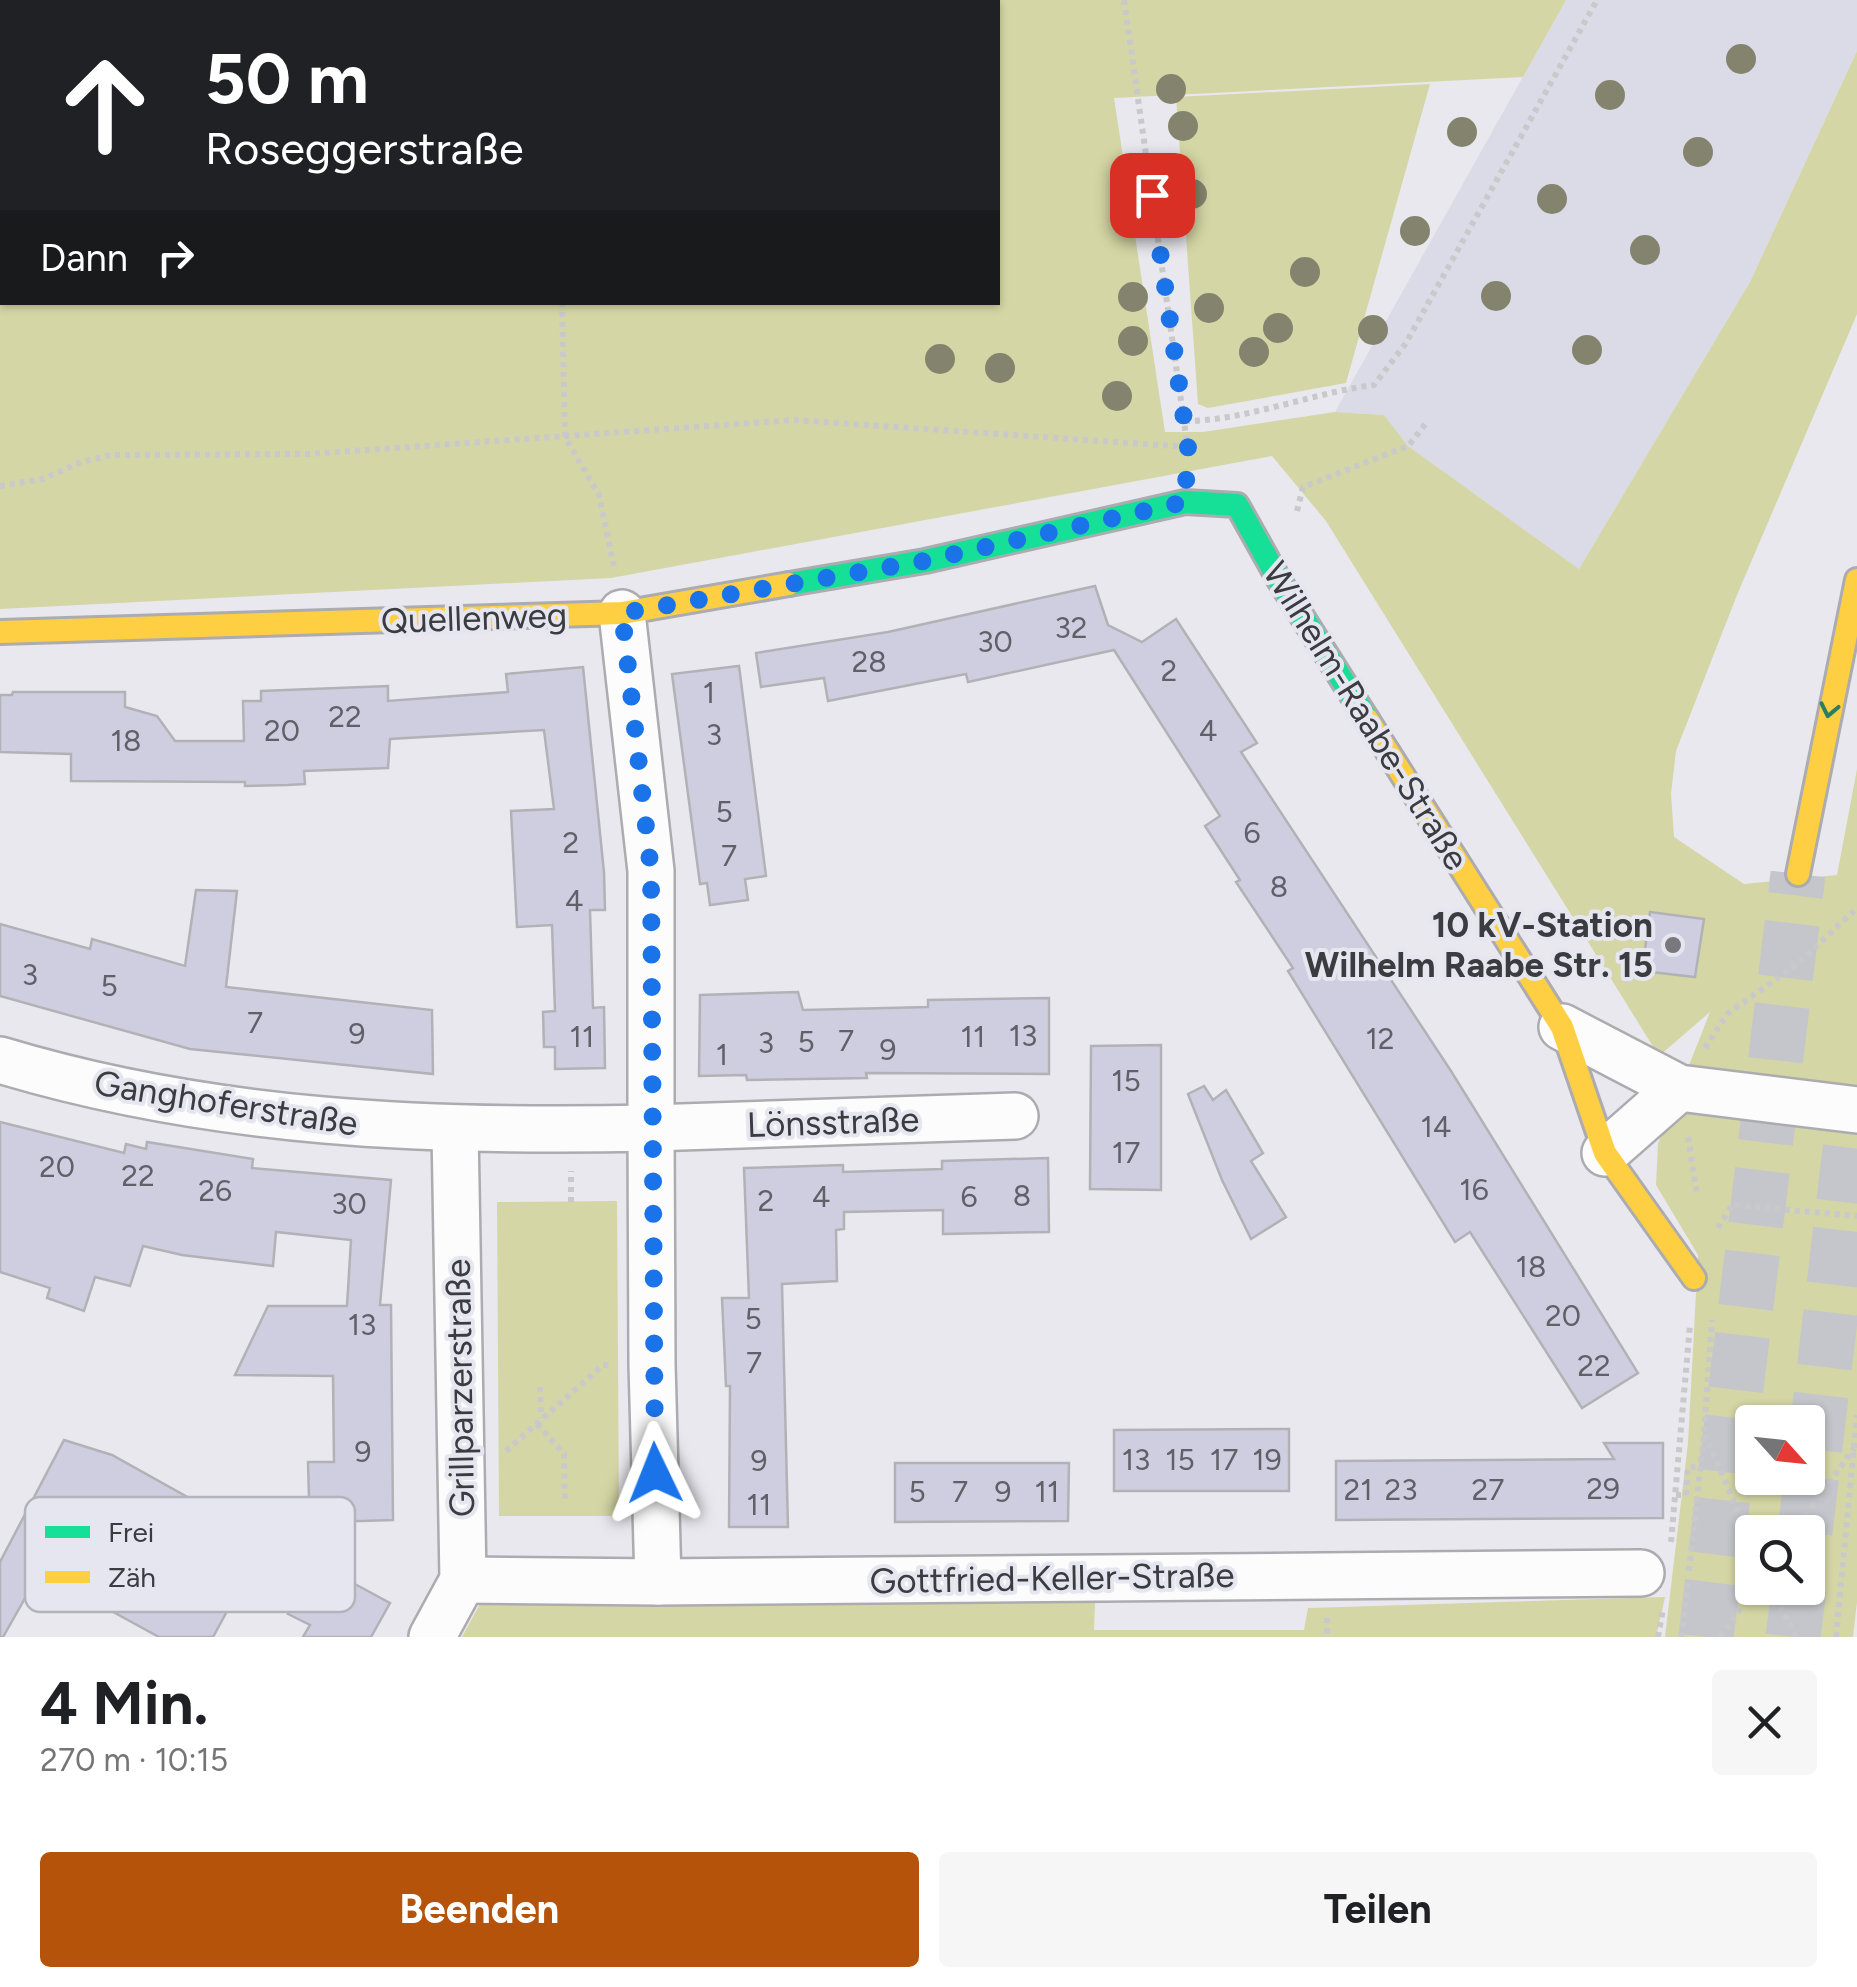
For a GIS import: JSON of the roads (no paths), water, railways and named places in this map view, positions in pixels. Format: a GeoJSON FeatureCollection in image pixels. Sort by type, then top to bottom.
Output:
{"type":"FeatureCollection","features":[{"type":"Feature","properties":{"kind":"main road","name":"Quellenweg"},"geometry":{"type":"LineString","coordinates":[[0,632],[622,613],[924,561],[1185,502],[1237,505]]}},
{"type":"Feature","properties":{"kind":"main road","name":"Wilhelm-Raabe-Straße"},"geometry":{"type":"LineString","coordinates":[[1237,505],[1279,580],[1562,1026],[1605,1153],[1694,1278]]}},
{"type":"Feature","properties":{"kind":"main road"},"geometry":{"type":"LineString","coordinates":[[1798,874],[1857,580]]}},
{"type":"Feature","properties":{"kind":"street"},"geometry":{"type":"LineString","coordinates":[[622,613],[651,871],[652,1364],[658,1582]]}},
{"type":"Feature","properties":{"kind":"street","name":"Wilhelm-Raabe-Straße"},"geometry":{"type":"LineString","coordinates":[[1562,1026],[1679,1088],[1857,1110]]}},
{"type":"Feature","properties":{"kind":"street","name":"Ganghoferstraße"},"geometry":{"type":"LineString","coordinates":[[0,1060],[166,1101],[308,1121],[455,1130],[651,1128]]}},
{"type":"Feature","properties":{"kind":"street"},"geometry":{"type":"LineString","coordinates":[[1605,1153],[1679,1088]]}},
{"type":"Feature","properties":{"kind":"street","name":"Lönsstraße"},"geometry":{"type":"LineString","coordinates":[[651,1128],[1015,1116]]}},
{"type":"Feature","properties":{"kind":"street","name":"Grillparzerstraße"},"geometry":{"type":"LineString","coordinates":[[432,1637],[463,1580],[455,1130]]}},
{"type":"Feature","properties":{"kind":"street","name":"Gottfried-Keller-Straße"},"geometry":{"type":"LineString","coordinates":[[463,1580],[1658,1577]]}},
{"type":"Feature","properties":{"kind":"tunnel"},"geometry":{"type":"LineString","coordinates":[[1706,1637],[1798,874]]}},
{"type":"Feature","properties":{"kind":"tunnel"},"geometry":{"type":"LineString","coordinates":[[1807,1515],[1857,1090]]}},
{"type":"Feature","properties":{"kind":"tunnel"},"geometry":{"type":"LineString","coordinates":[[1793,1637],[1797,1605]]}},
{"type":"Feature","properties":{"kind":"place","name":"10 kV-Station Wilhelm Raabe Str. 15"},"geometry":{"type":"Point","coordinates":[1673,945]}}]}
